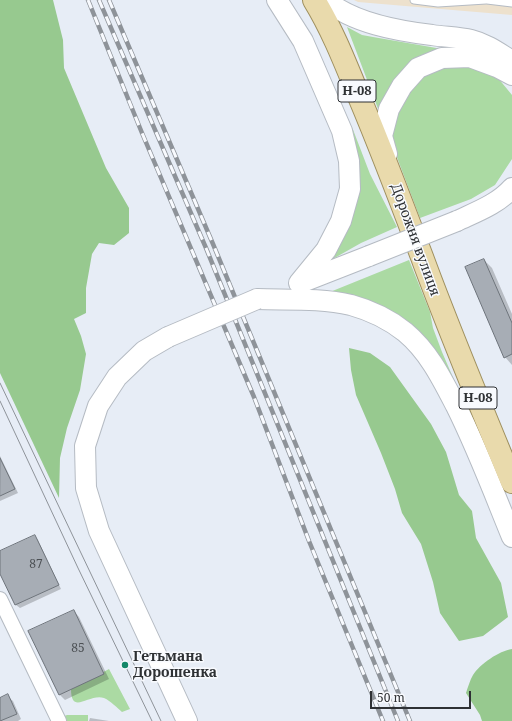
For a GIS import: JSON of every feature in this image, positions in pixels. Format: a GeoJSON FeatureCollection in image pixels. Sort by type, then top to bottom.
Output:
{"type":"FeatureCollection","features":[{"type":"Feature","properties":{"kind":"main road"},"geometry":{"type":"LineString","coordinates":[[277,0],[303,41],[342,131],[349,161],[350,189],[341,221],[326,250],[299,283]]}},
{"type":"Feature","properties":{"kind":"main road","name":"Дорожня вулиця"},"geometry":{"type":"LineString","coordinates":[[314,0],[347,67],[395,183],[443,315],[512,482]]}},
{"type":"Feature","properties":{"kind":"main road"},"geometry":{"type":"LineString","coordinates":[[326,0],[352,16],[379,25],[408,31],[471,40],[488,46],[512,61]]}},
{"type":"Feature","properties":{"kind":"main road"},"geometry":{"type":"LineString","coordinates":[[395,183],[382,136],[389,109],[402,86],[418,68],[442,58],[470,57],[497,67],[512,75]]}},
{"type":"Feature","properties":{"kind":"main road"},"geometry":{"type":"LineString","coordinates":[[187,721],[99,531],[86,488],[85,446],[98,406],[117,377],[144,351],[168,336],[257,299],[457,221],[505,196],[512,188]]}},
{"type":"Feature","properties":{"kind":"main road"},"geometry":{"type":"LineString","coordinates":[[257,299],[334,302],[353,306],[381,317],[404,331],[431,360],[442,379],[467,430],[512,537]]}},
{"type":"Feature","properties":{"kind":"street"},"geometry":{"type":"LineString","coordinates":[[0,599],[55,720]]}},
{"type":"Feature","properties":{"kind":"lane"},"geometry":{"type":"LineString","coordinates":[[414,0],[438,3],[486,0],[512,3]]}},
{"type":"Feature","properties":{"kind":"shaded area"},"geometry":{"type":"Polygon","coordinates":[[[354,0],[512,0],[512,15],[358,2],[354,0]]]}},
{"type":"Feature","properties":{"kind":"green space"},"geometry":{"type":"Polygon","coordinates":[[[0,0],[53,0],[63,40],[64,68],[106,168],[129,208],[129,233],[114,245],[99,243],[92,254],[86,288],[86,313],[74,319],[86,354],[80,390],[67,428],[60,458],[59,498],[0,373],[0,0]]]}},
{"type":"Feature","properties":{"kind":"green space"},"geometry":{"type":"Polygon","coordinates":[[[347,27],[362,35],[448,50],[380,114],[347,27]]]}},
{"type":"Feature","properties":{"kind":"green space"},"geometry":{"type":"Polygon","coordinates":[[[450,64],[475,66],[498,78],[512,95],[512,159],[495,185],[471,199],[420,218],[387,131],[395,109],[426,71],[450,64]]]}},
{"type":"Feature","properties":{"kind":"green space"},"geometry":{"type":"Polygon","coordinates":[[[352,127],[370,174],[397,227],[361,243],[331,260],[359,160],[352,127]]]}},
{"type":"Feature","properties":{"kind":"green space"},"geometry":{"type":"Polygon","coordinates":[[[409,260],[430,312],[433,328],[442,352],[474,426],[436,356],[325,294],[409,260]]]}},
{"type":"Feature","properties":{"kind":"green space"},"geometry":{"type":"Polygon","coordinates":[[[349,348],[370,353],[390,367],[431,424],[446,452],[459,495],[472,511],[476,538],[501,583],[508,617],[483,636],[459,641],[440,613],[433,582],[421,544],[402,513],[395,489],[381,453],[356,395],[351,370],[349,348]]]}},
{"type":"Feature","properties":{"kind":"green space"},"geometry":{"type":"Polygon","coordinates":[[[512,649],[512,721],[482,721],[480,715],[466,693],[471,679],[476,671],[485,662],[501,652],[512,649]]]}},
{"type":"Feature","properties":{"kind":"green space"},"geometry":{"type":"Polygon","coordinates":[[[109,669],[130,709],[122,712],[104,698],[98,697],[82,702],[74,701],[71,689],[109,669]]]}},
{"type":"Feature","properties":{"kind":"green space"},"geometry":{"type":"Polygon","coordinates":[[[67,715],[88,715],[88,721],[51,721],[67,715]]]}},
{"type":"Feature","properties":{"kind":"building"},"geometry":{"type":"Polygon","coordinates":[[[484,259],[512,323],[512,354],[504,358],[465,267],[484,259]]]}},
{"type":"Feature","properties":{"kind":"building"},"geometry":{"type":"Polygon","coordinates":[[[0,458],[15,489],[0,496],[0,458]]]}},
{"type":"Feature","properties":{"kind":"building"},"geometry":{"type":"Polygon","coordinates":[[[35,535],[59,585],[15,605],[0,574],[0,551],[35,535]]]}},
{"type":"Feature","properties":{"kind":"building"},"geometry":{"type":"Polygon","coordinates":[[[74,610],[104,674],[59,695],[28,631],[74,610]]]}},
{"type":"Feature","properties":{"kind":"building"},"geometry":{"type":"Polygon","coordinates":[[[8,694],[17,714],[0,721],[0,698],[8,694]]]}},
{"type":"Feature","properties":{"kind":"tram line"},"geometry":{"type":"LineString","coordinates":[[0,383],[161,721]]}},
{"type":"Feature","properties":{"kind":"tram line"},"geometry":{"type":"LineString","coordinates":[[0,401],[152,721]]}},
{"type":"Feature","properties":{"kind":"railway"},"geometry":{"type":"LineString","coordinates":[[88,0],[142,133],[254,397],[309,541],[383,721]]}},
{"type":"Feature","properties":{"kind":"railway"},"geometry":{"type":"LineString","coordinates":[[99,0],[206,248],[398,721]]}},
{"type":"Feature","properties":{"kind":"railway"},"geometry":{"type":"LineString","coordinates":[[109,0],[213,244],[410,721]]}},
{"type":"Feature","properties":{"kind":"place","name":"Гетьмана Дорошенка"},"geometry":{"type":"Point","coordinates":[125,665]}}]}
